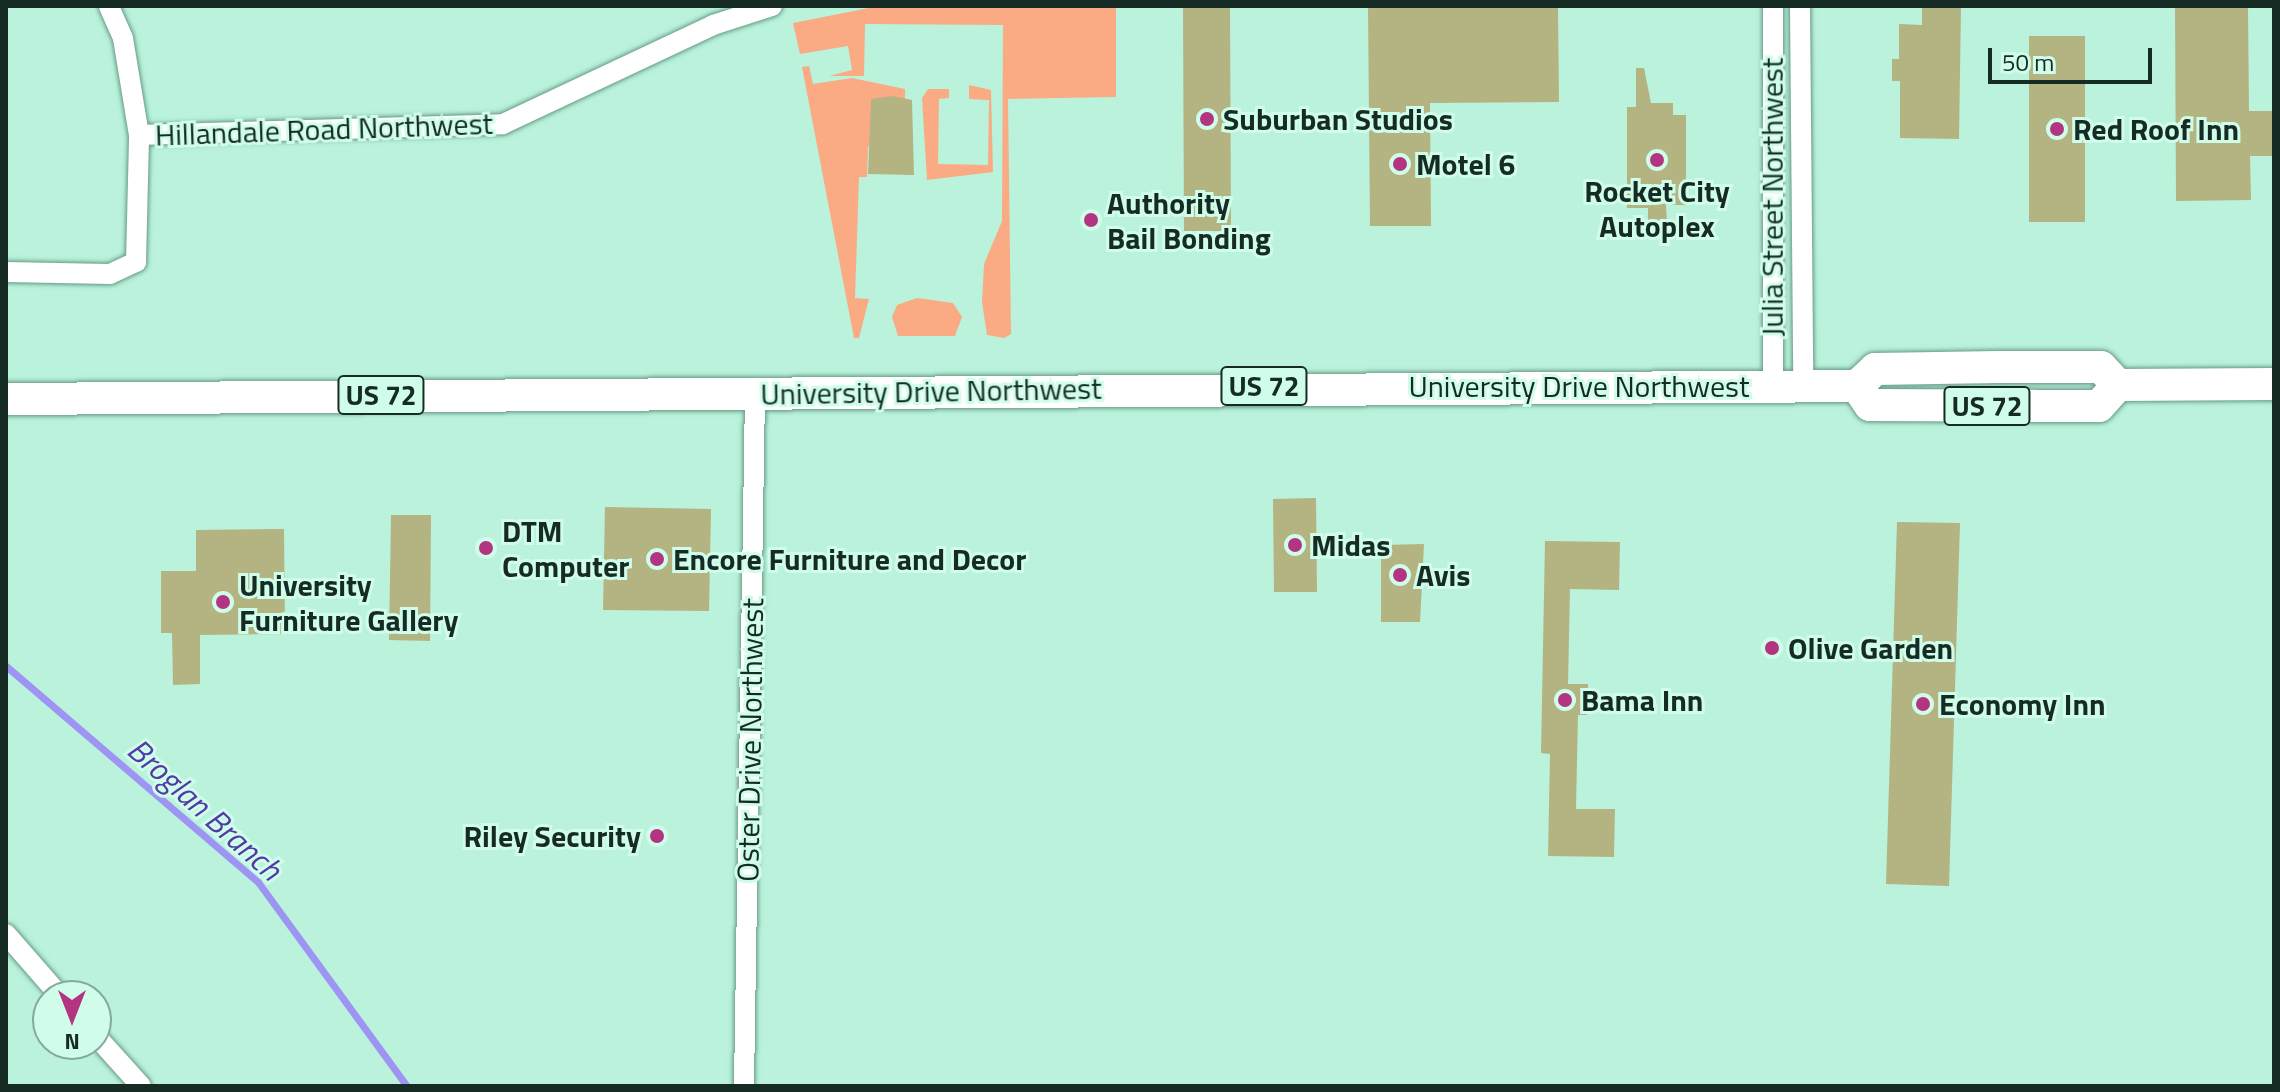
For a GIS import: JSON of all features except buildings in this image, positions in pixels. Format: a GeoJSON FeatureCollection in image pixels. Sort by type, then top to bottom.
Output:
{"type":"FeatureCollection","features":[{"type":"Feature","properties":{"kind":"highway","name":"University Drive Northwest"},"geometry":{"type":"LineString","coordinates":[[6,399],[1560,384],[1857,386],[1870,405],[2099,406],[2118,385],[2274,384]]}},
{"type":"Feature","properties":{"kind":"street"},"geometry":{"type":"LineString","coordinates":[[6,272],[110,274],[136,262],[139,135],[123,38],[109,6]]}},
{"type":"Feature","properties":{"kind":"street","name":"Hillandale Road Northwest"},"geometry":{"type":"LineString","coordinates":[[139,135],[503,124],[710,16],[772,6]]}},
{"type":"Feature","properties":{"kind":"street","name":"Julia Street Northwest"},"geometry":{"type":"LineString","coordinates":[[1773,6],[1788,387]]}},
{"type":"Feature","properties":{"kind":"street","name":"Julia Street Northwest"},"geometry":{"type":"LineString","coordinates":[[1788,387],[1800,6]]}},
{"type":"Feature","properties":{"kind":"street","name":"Oster Drive Northwest"},"geometry":{"type":"LineString","coordinates":[[744,1086],[755,394]]}},
{"type":"Feature","properties":{"kind":"street"},"geometry":{"type":"LineString","coordinates":[[6,934],[46,980]]}},
{"type":"Feature","properties":{"kind":"street"},"geometry":{"type":"LineString","coordinates":[[112,1056],[134,1083]]}},
{"type":"Feature","properties":{"kind":"shaded area"},"geometry":{"type":"Polygon","coordinates":[[[879,6],[1116,6],[1116,97],[1008,99],[1011,334],[1004,338],[987,335],[982,302],[984,264],[1002,221],[1003,25],[865,24],[864,76],[829,76],[852,70],[848,46],[800,54],[793,23],[879,6]]]}},
{"type":"Feature","properties":{"kind":"shaded area"},"geometry":{"type":"Polygon","coordinates":[[[809,66],[813,84],[852,78],[905,89],[905,100],[888,97],[868,148],[867,177],[859,177],[855,298],[869,299],[859,338],[854,338],[802,67],[809,66]]]}},
{"type":"Feature","properties":{"kind":"shaded area"},"geometry":{"type":"Polygon","coordinates":[[[969,85],[991,90],[993,172],[927,180],[922,98],[928,89],[949,89],[949,98],[939,99],[938,164],[988,165],[989,100],[969,99],[969,85]]]}},
{"type":"Feature","properties":{"kind":"shaded area"},"geometry":{"type":"Polygon","coordinates":[[[917,298],[953,303],[962,317],[955,336],[898,336],[892,317],[897,305],[917,298]]]}},
{"type":"Feature","properties":{"kind":"waterway","name":"Broglan Branch"},"geometry":{"type":"LineString","coordinates":[[6,666],[258,882],[407,1086]]}},
{"type":"Feature","properties":{"kind":"place","name":"Suburban Studios"},"geometry":{"type":"Point","coordinates":[1207,119]}},
{"type":"Feature","properties":{"kind":"place","name":"Red Roof Inn"},"geometry":{"type":"Point","coordinates":[2057,129]}},
{"type":"Feature","properties":{"kind":"place","name":"Rocket City Autoplex"},"geometry":{"type":"Point","coordinates":[1657,160]}},
{"type":"Feature","properties":{"kind":"place","name":"Motel 6"},"geometry":{"type":"Point","coordinates":[1400,164]}},
{"type":"Feature","properties":{"kind":"place","name":"Authority Bail Bonding"},"geometry":{"type":"Point","coordinates":[1091,220]}},
{"type":"Feature","properties":{"kind":"place","name":"Midas"},"geometry":{"type":"Point","coordinates":[1295,545]}},
{"type":"Feature","properties":{"kind":"place","name":"DTM Computer"},"geometry":{"type":"Point","coordinates":[486,548]}},
{"type":"Feature","properties":{"kind":"place","name":"Encore Furniture and Decor"},"geometry":{"type":"Point","coordinates":[657,559]}},
{"type":"Feature","properties":{"kind":"place","name":"Avis"},"geometry":{"type":"Point","coordinates":[1400,575]}},
{"type":"Feature","properties":{"kind":"place","name":"University Furniture Gallery"},"geometry":{"type":"Point","coordinates":[223,602]}},
{"type":"Feature","properties":{"kind":"place","name":"Olive Garden"},"geometry":{"type":"Point","coordinates":[1772,648]}},
{"type":"Feature","properties":{"kind":"place","name":"Bama Inn"},"geometry":{"type":"Point","coordinates":[1565,700]}},
{"type":"Feature","properties":{"kind":"place","name":"Economy Inn"},"geometry":{"type":"Point","coordinates":[1923,704]}},
{"type":"Feature","properties":{"kind":"place","name":"Riley Security"},"geometry":{"type":"Point","coordinates":[657,836]}}]}
